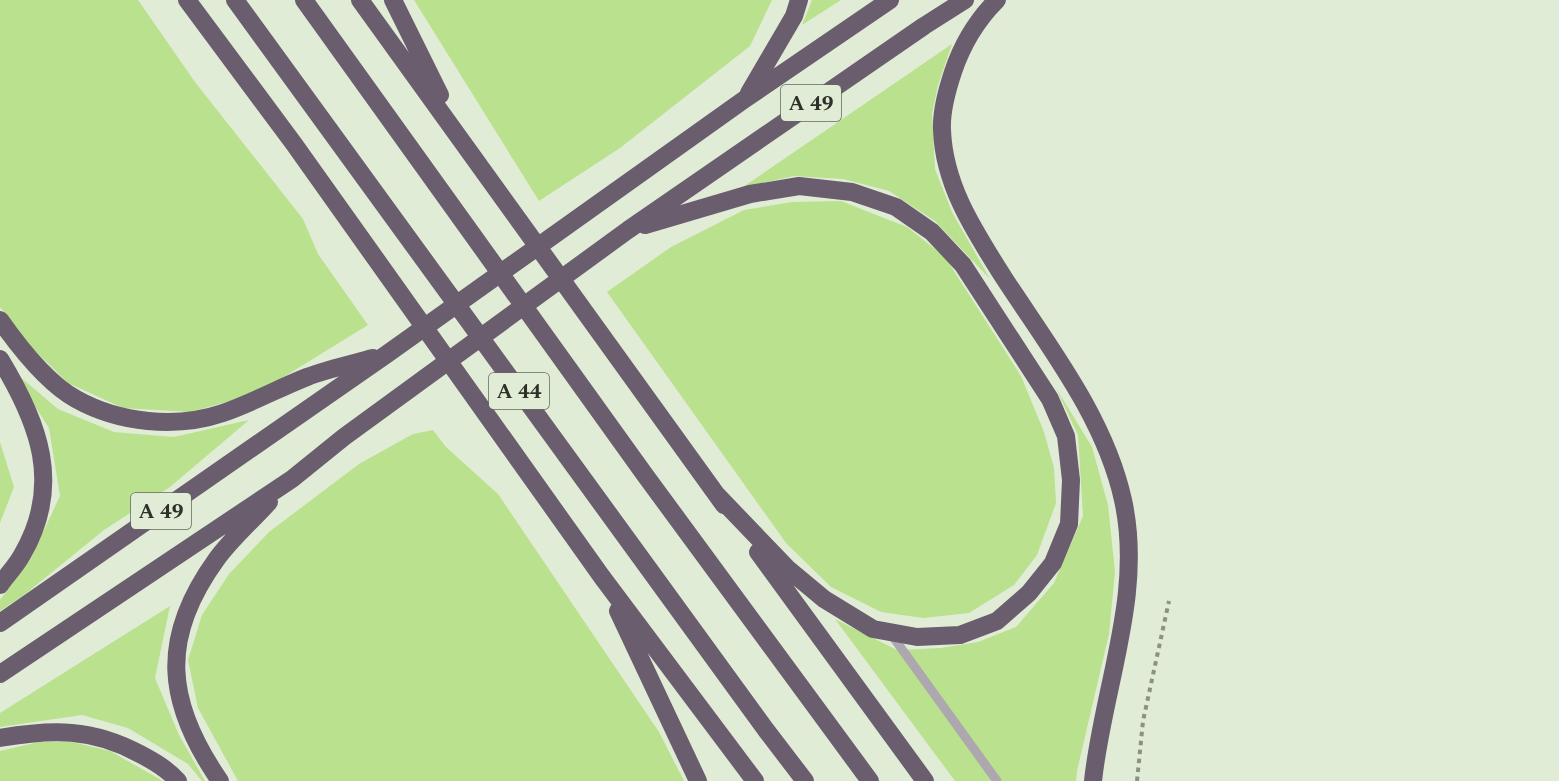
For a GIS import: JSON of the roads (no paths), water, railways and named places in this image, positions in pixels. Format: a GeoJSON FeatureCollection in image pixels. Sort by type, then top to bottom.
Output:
{"type":"FeatureCollection","features":[{"type":"Feature","properties":{"kind":"highway"},"geometry":{"type":"LineString","coordinates":[[187,0],[308,163],[602,577],[755,781]]}},
{"type":"Feature","properties":{"kind":"highway","name":"A 44"},"geometry":{"type":"LineString","coordinates":[[235,0],[805,781]]}},
{"type":"Feature","properties":{"kind":"highway","name":"A 44"},"geometry":{"type":"LineString","coordinates":[[304,0],[645,475],[870,781]]}},
{"type":"Feature","properties":{"kind":"highway"},"geometry":{"type":"LineString","coordinates":[[360,0],[925,781]]}},
{"type":"Feature","properties":{"kind":"highway"},"geometry":{"type":"LineString","coordinates":[[393,0],[469,150]]}},
{"type":"Feature","properties":{"kind":"highway"},"geometry":{"type":"LineString","coordinates":[[746,99],[794,16],[799,0]]}},
{"type":"Feature","properties":{"kind":"highway","name":"A 49"},"geometry":{"type":"LineString","coordinates":[[0,622],[322,400],[638,175],[890,0]]}},
{"type":"Feature","properties":{"kind":"highway","name":"A 49"},"geometry":{"type":"LineString","coordinates":[[0,674],[292,478],[344,437],[628,230],[662,214],[924,26],[965,0]]}},
{"type":"Feature","properties":{"kind":"highway"},"geometry":{"type":"LineString","coordinates":[[997,0],[981,16],[958,58],[946,94],[942,128],[946,162],[957,198],[976,235],[1068,377],[1094,423],[1110,458],[1123,499],[1130,538],[1130,580],[1124,621],[1097,745],[1093,781]]}},
{"type":"Feature","properties":{"kind":"highway"},"geometry":{"type":"LineString","coordinates":[[662,214],[750,194],[798,186],[852,192],[896,207],[932,232],[963,266],[1050,399],[1066,436],[1071,480],[1069,524],[1053,562],[1029,593],[997,621],[960,635],[917,637],[873,629],[824,599],[788,569],[717,495]]}},
{"type":"Feature","properties":{"kind":"highway"},"geometry":{"type":"LineString","coordinates":[[0,320],[47,376],[75,399],[112,415],[148,422],[184,421],[221,414],[308,376],[387,354]]}},
{"type":"Feature","properties":{"kind":"highway"},"geometry":{"type":"LineString","coordinates":[[0,359],[31,418],[43,456],[45,488],[37,522],[22,555],[0,585]]}},
{"type":"Feature","properties":{"kind":"highway"},"geometry":{"type":"LineString","coordinates":[[220,781],[205,760],[186,717],[177,685],[176,651],[184,614],[217,558],[292,478]]}},
{"type":"Feature","properties":{"kind":"highway"},"geometry":{"type":"LineString","coordinates":[[602,577],[698,781]]}},
{"type":"Feature","properties":{"kind":"highway"},"geometry":{"type":"LineString","coordinates":[[0,738],[38,731],[70,732],[101,737],[125,746],[166,768],[178,781]]}},
{"type":"Feature","properties":{"kind":"lane"},"geometry":{"type":"LineString","coordinates":[[889,632],[997,781]]}}]}
